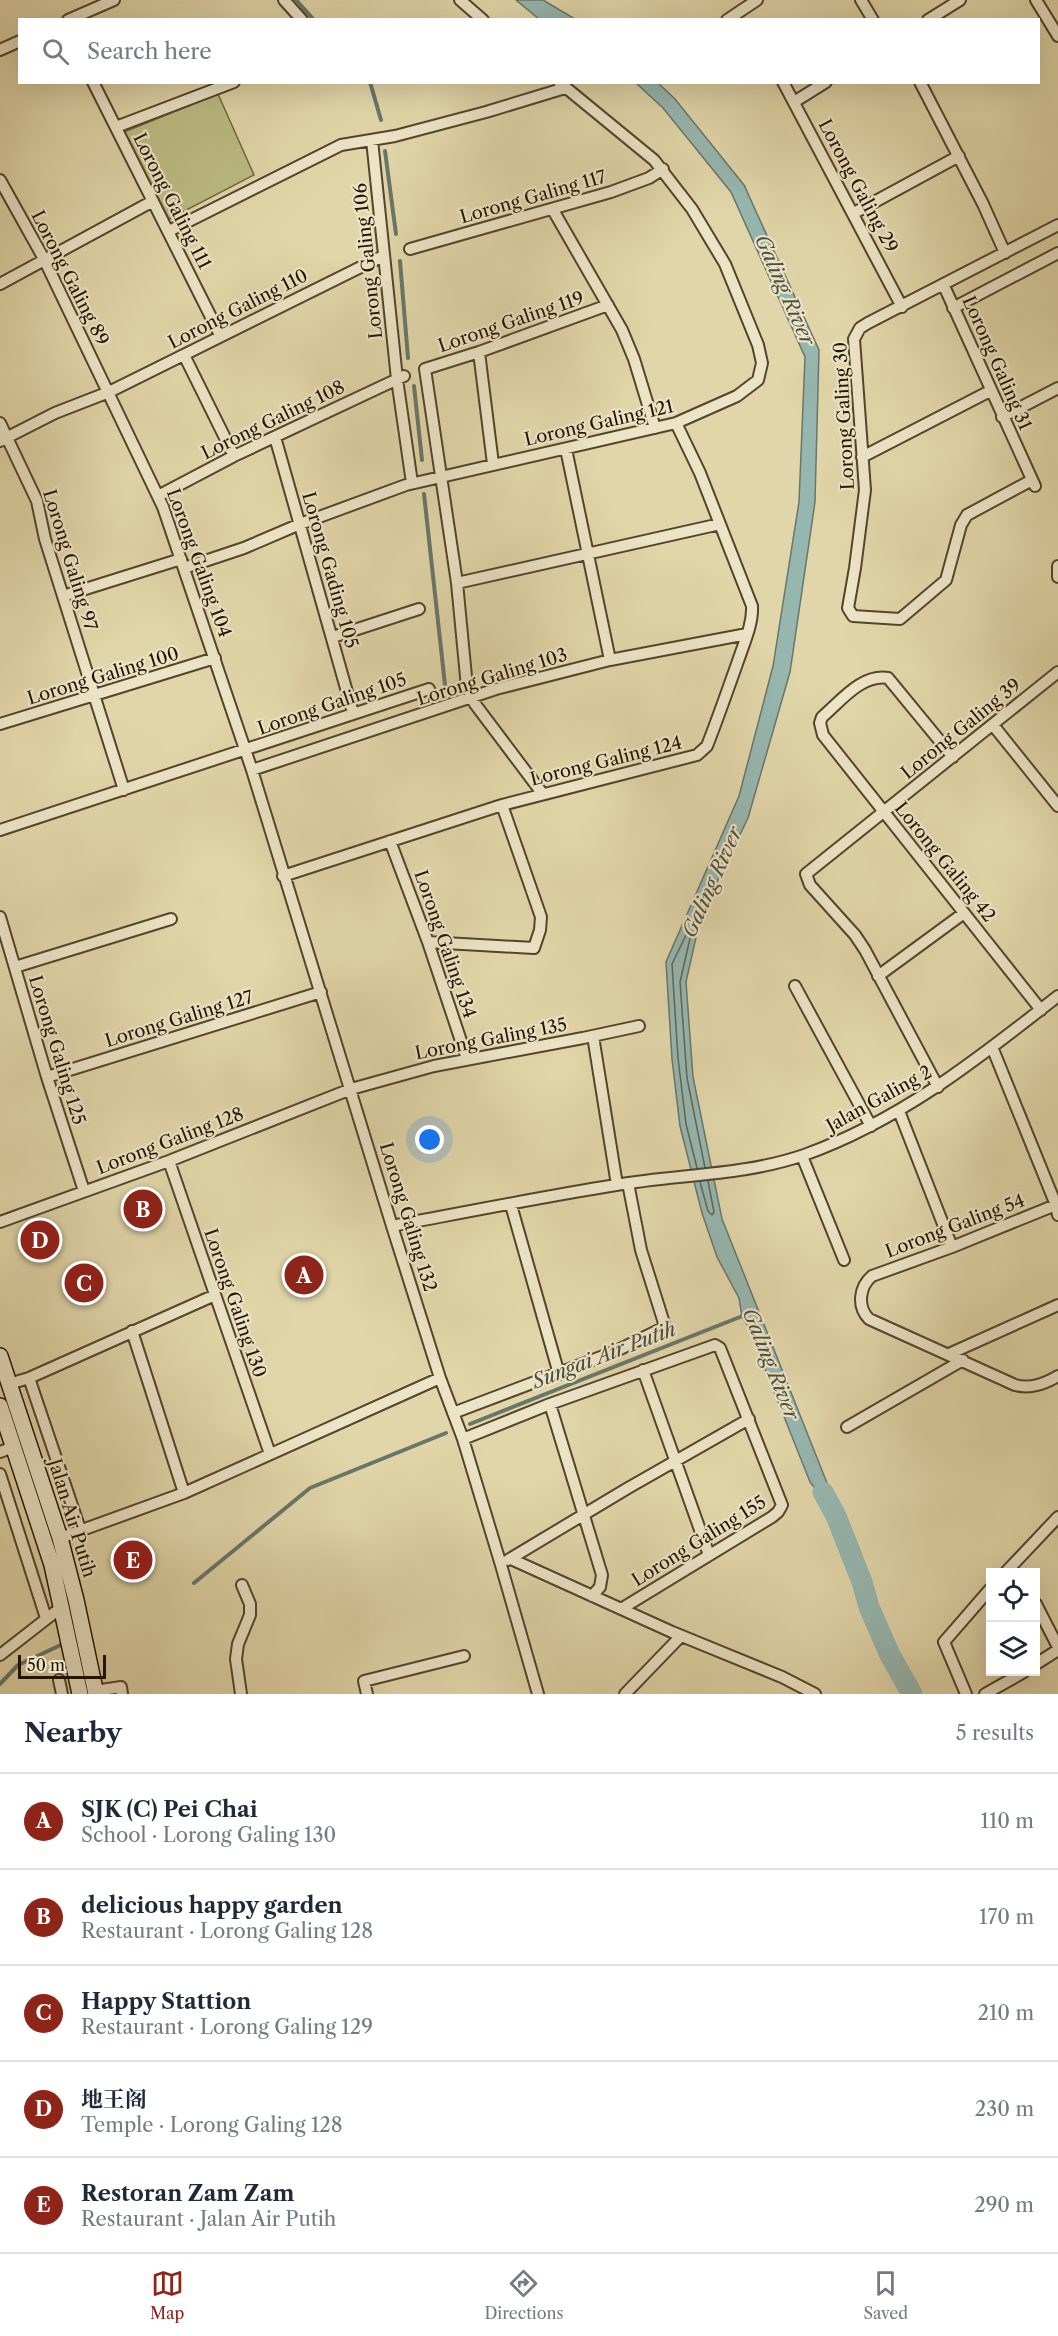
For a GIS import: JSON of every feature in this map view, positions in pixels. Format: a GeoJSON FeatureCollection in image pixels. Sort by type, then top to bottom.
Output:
{"type":"FeatureCollection","features":[{"type":"Feature","properties":{"kind":"street"},"geometry":{"type":"LineString","coordinates":[[71,18],[91,4],[114,0]]}},
{"type":"Feature","properties":{"kind":"street"},"geometry":{"type":"LineString","coordinates":[[284,0],[300,18]]}},
{"type":"Feature","properties":{"kind":"street"},"geometry":{"type":"LineString","coordinates":[[459,0],[481,18]]}},
{"type":"Feature","properties":{"kind":"street"},"geometry":{"type":"LineString","coordinates":[[743,15],[757,0]]}},
{"type":"Feature","properties":{"kind":"street"},"geometry":{"type":"LineString","coordinates":[[861,0],[872,18]]}},
{"type":"Feature","properties":{"kind":"street"},"geometry":{"type":"LineString","coordinates":[[931,18],[960,0]]}},
{"type":"Feature","properties":{"kind":"street"},"geometry":{"type":"LineString","coordinates":[[1036,0],[1058,36]]}},
{"type":"Feature","properties":{"kind":"street"},"geometry":{"type":"LineString","coordinates":[[0,50],[18,42]]}},
{"type":"Feature","properties":{"kind":"street","name":"Lorong Galing 111"},"geometry":{"type":"LineString","coordinates":[[94,84],[220,335]]}},
{"type":"Feature","properties":{"kind":"street"},"geometry":{"type":"LineString","coordinates":[[116,127],[229,84]]}},
{"type":"Feature","properties":{"kind":"street","name":"Lorong Galing 29"},"geometry":{"type":"LineString","coordinates":[[784,84],[902,307]]}},
{"type":"Feature","properties":{"kind":"street"},"geometry":{"type":"LineString","coordinates":[[794,102],[823,84]]}},
{"type":"Feature","properties":{"kind":"street"},"geometry":{"type":"LineString","coordinates":[[921,84],[959,156],[1005,253]]}},
{"type":"Feature","properties":{"kind":"street"},"geometry":{"type":"LineString","coordinates":[[169,231],[341,145],[395,136],[486,112],[562,85],[663,169]]}},
{"type":"Feature","properties":{"kind":"street","name":"Lorong Galing 106"},"geometry":{"type":"LineString","coordinates":[[372,140],[383,256],[412,483]]}},
{"type":"Feature","properties":{"kind":"street"},"geometry":{"type":"LineString","coordinates":[[854,213],[959,156]]}},
{"type":"Feature","properties":{"kind":"street","name":"Lorong Galing 117"},"geometry":{"type":"LineString","coordinates":[[410,249],[553,210],[631,185],[663,169]]}},
{"type":"Feature","properties":{"kind":"street","name":"Lorong Galing 121"},"geometry":{"type":"LineString","coordinates":[[63,596],[244,548],[300,524],[412,483],[676,423],[737,396],[758,380],[762,363],[758,345],[725,264],[692,209],[663,169]]}},
{"type":"Feature","properties":{"kind":"street","name":"Lorong Galing 89"},"geometry":{"type":"LineString","coordinates":[[0,180],[44,260],[109,392]]}},
{"type":"Feature","properties":{"kind":"street"},"geometry":{"type":"LineString","coordinates":[[0,284],[153,201]]}},
{"type":"Feature","properties":{"kind":"street"},"geometry":{"type":"LineString","coordinates":[[553,210],[608,305],[634,359],[655,428]]}},
{"type":"Feature","properties":{"kind":"street","name":"Lorong Galing 30"},"geometry":{"type":"LineString","coordinates":[[853,616],[848,608],[865,500],[854,339],[860,328],[1058,225]]}},
{"type":"Feature","properties":{"kind":"street"},"geometry":{"type":"LineString","coordinates":[[953,308],[1058,253]]}},
{"type":"Feature","properties":{"kind":"street","name":"Lorong Galing 110"},"geometry":{"type":"LineString","coordinates":[[4,439],[55,413],[109,392],[383,256]]}},
{"type":"Feature","properties":{"kind":"street","name":"Lorong Galing 31"},"geometry":{"type":"LineString","coordinates":[[853,616],[900,619],[946,580],[961,525],[968,515],[1034,483],[990,391],[944,285]]}},
{"type":"Feature","properties":{"kind":"street","name":"Lorong Galing 119"},"geometry":{"type":"LineString","coordinates":[[440,476],[425,369],[608,305]]}},
{"type":"Feature","properties":{"kind":"street"},"geometry":{"type":"LineString","coordinates":[[479,352],[493,464]]}},
{"type":"Feature","properties":{"kind":"street"},"geometry":{"type":"LineString","coordinates":[[184,355],[234,456]]}},
{"type":"Feature","properties":{"kind":"street","name":"Lorong Galing 108"},"geometry":{"type":"LineString","coordinates":[[158,496],[234,456],[400,377]]}},
{"type":"Feature","properties":{"kind":"street"},"geometry":{"type":"LineString","coordinates":[[1002,417],[1058,388]]}},
{"type":"Feature","properties":{"kind":"street"},"geometry":{"type":"LineString","coordinates":[[862,457],[990,391]]}},
{"type":"Feature","properties":{"kind":"street","name":"Lorong Galing 104"},"geometry":{"type":"LineString","coordinates":[[109,392],[158,496],[183,563],[245,751]]}},
{"type":"Feature","properties":{"kind":"street","name":"Lorong Galing 97"},"geometry":{"type":"LineString","coordinates":[[0,423],[4,439],[39,507],[45,539],[124,790]]}},
{"type":"Feature","properties":{"kind":"street","name":"Lorong Galing 124"},"geometry":{"type":"LineString","coordinates":[[283,876],[542,793],[703,751],[728,693],[753,615],[752,606],[700,472],[676,423]]}},
{"type":"Feature","properties":{"kind":"street","name":"Lorong Gading 105"},"geometry":{"type":"LineString","coordinates":[[274,437],[353,713]]}},
{"type":"Feature","properties":{"kind":"street"},"geometry":{"type":"LineString","coordinates":[[566,449],[610,660]]}},
{"type":"Feature","properties":{"kind":"street"},"geometry":{"type":"LineString","coordinates":[[440,476],[457,583],[465,674],[471,697],[542,793]]}},
{"type":"Feature","properties":{"kind":"street"},"geometry":{"type":"LineString","coordinates":[[457,583],[720,524]]}},
{"type":"Feature","properties":{"kind":"street"},"geometry":{"type":"LineString","coordinates":[[1058,566],[1058,578]]}},
{"type":"Feature","properties":{"kind":"street"},"geometry":{"type":"LineString","coordinates":[[333,637],[419,609]]}},
{"type":"Feature","properties":{"kind":"street","name":"Lorong Galing 103"},"geometry":{"type":"LineString","coordinates":[[252,770],[471,697],[610,660],[747,634]]}},
{"type":"Feature","properties":{"kind":"street","name":"Lorong Galing 100"},"geometry":{"type":"LineString","coordinates":[[0,724],[215,658]]}},
{"type":"Feature","properties":{"kind":"street","name":"Lorong Galing 39"},"geometry":{"type":"LineString","coordinates":[[878,976],[855,935],[810,885],[806,878],[808,872],[1058,672]]}},
{"type":"Feature","properties":{"kind":"street","name":"Lorong Galing 42"},"geometry":{"type":"LineString","coordinates":[[953,757],[888,678],[878,676],[864,681],[822,717],[820,723],[823,735],[1041,1010]]}},
{"type":"Feature","properties":{"kind":"street","name":"Lorong Galing 105"},"geometry":{"type":"LineString","coordinates":[[245,751],[429,688]]}},
{"type":"Feature","properties":{"kind":"street"},"geometry":{"type":"LineString","coordinates":[[993,725],[1058,806]]}},
{"type":"Feature","properties":{"kind":"street"},"geometry":{"type":"LineString","coordinates":[[0,830],[245,751]]}},
{"type":"Feature","properties":{"kind":"street","name":"Lorong Galing 132"},"geometry":{"type":"LineString","coordinates":[[245,751],[392,1226],[441,1378],[506,1562],[538,1694]]}},
{"type":"Feature","properties":{"kind":"street"},"geometry":{"type":"LineString","coordinates":[[428,942],[534,948],[540,930],[541,917],[502,805]]}},
{"type":"Feature","properties":{"kind":"street","name":"Lorong Galing 134"},"geometry":{"type":"LineString","coordinates":[[390,841],[428,942],[467,1059]]}},
{"type":"Feature","properties":{"kind":"street"},"geometry":{"type":"LineString","coordinates":[[938,1087],[878,976],[964,913]]}},
{"type":"Feature","properties":{"kind":"street","name":"Lorong Galing 125"},"geometry":{"type":"LineString","coordinates":[[0,917],[47,1077],[84,1191]]}},
{"type":"Feature","properties":{"kind":"street"},"geometry":{"type":"LineString","coordinates":[[15,967],[171,919]]}},
{"type":"Feature","properties":{"kind":"street"},"geometry":{"type":"LineString","coordinates":[[795,986],[871,1126]]}},
{"type":"Feature","properties":{"kind":"street","name":"Lorong Galing 127"},"geometry":{"type":"LineString","coordinates":[[47,1077],[321,992]]}},
{"type":"Feature","properties":{"kind":"street","name":"Jalan Galing 2"},"geometry":{"type":"LineString","coordinates":[[392,1226],[622,1184],[759,1168],[802,1156],[871,1126],[938,1087],[1058,996]]}},
{"type":"Feature","properties":{"kind":"street","name":"Lorong Galing 135"},"geometry":{"type":"LineString","coordinates":[[351,1089],[467,1059],[639,1026]]}},
{"type":"Feature","properties":{"kind":"street"},"geometry":{"type":"LineString","coordinates":[[453,1413],[614,1352],[663,1328],[664,1323],[640,1250],[622,1184],[593,1036]]}},
{"type":"Feature","properties":{"kind":"street"},"geometry":{"type":"LineString","coordinates":[[992,1047],[1057,1208]]}},
{"type":"Feature","properties":{"kind":"street","name":"Lorong Galing 128"},"geometry":{"type":"LineString","coordinates":[[0,1222],[169,1161],[351,1089]]}},
{"type":"Feature","properties":{"kind":"street"},"geometry":{"type":"LineString","coordinates":[[899,1111],[952,1246]]}},
{"type":"Feature","properties":{"kind":"street"},"geometry":{"type":"LineString","coordinates":[[802,1156],[844,1260]]}},
{"type":"Feature","properties":{"kind":"street","name":"Lorong Galing 130"},"geometry":{"type":"LineString","coordinates":[[169,1161],[270,1455]]}},
{"type":"Feature","properties":{"kind":"street"},"geometry":{"type":"LineString","coordinates":[[511,1205],[559,1374]]}},
{"type":"Feature","properties":{"kind":"street","name":"Lorong Galing 54"},"geometry":{"type":"LineString","coordinates":[[949,1354],[869,1319],[862,1309],[861,1296],[866,1281],[872,1276],[1057,1208]]}},
{"type":"Feature","properties":{"kind":"street"},"geometry":{"type":"LineString","coordinates":[[9,1384],[29,1378],[215,1295]]}},
{"type":"Feature","properties":{"kind":"street"},"geometry":{"type":"LineString","coordinates":[[949,1354],[1058,1305]]}},
{"type":"Feature","properties":{"kind":"street"},"geometry":{"type":"LineString","coordinates":[[132,1331],[184,1493]]}},
{"type":"Feature","properties":{"kind":"street","name":"Lorong Galing 155"},"geometry":{"type":"LineString","coordinates":[[463,1439],[643,1370],[701,1349],[718,1346],[782,1505],[772,1517],[621,1609]]}},
{"type":"Feature","properties":{"kind":"street"},"geometry":{"type":"LineString","coordinates":[[949,1354],[1026,1388],[1058,1376]]}},
{"type":"Feature","properties":{"kind":"street","name":"Jalan Air Putih"},"geometry":{"type":"LineString","coordinates":[[0,1356],[60,1538],[76,1600],[90,1693]]}},
{"type":"Feature","properties":{"kind":"street"},"geometry":{"type":"LineString","coordinates":[[848,1427],[963,1360]]}},
{"type":"Feature","properties":{"kind":"street"},"geometry":{"type":"LineString","coordinates":[[643,1370],[709,1555]]}},
{"type":"Feature","properties":{"kind":"street"},"geometry":{"type":"LineString","coordinates":[[29,1378],[81,1532]]}},
{"type":"Feature","properties":{"kind":"street"},"geometry":{"type":"LineString","coordinates":[[60,1538],[184,1493],[441,1378]]}},
{"type":"Feature","properties":{"kind":"street"},"geometry":{"type":"LineString","coordinates":[[550,1404],[603,1575],[600,1587],[592,1596]]}},
{"type":"Feature","properties":{"kind":"street","name":"Jalan Air Putih"},"geometry":{"type":"LineString","coordinates":[[0,1406],[6,1450],[52,1565],[90,1693]]}},
{"type":"Feature","properties":{"kind":"street"},"geometry":{"type":"LineString","coordinates":[[506,1562],[749,1419]]}},
{"type":"Feature","properties":{"kind":"street"},"geometry":{"type":"LineString","coordinates":[[0,1474],[46,1618]]}},
{"type":"Feature","properties":{"kind":"street"},"geometry":{"type":"LineString","coordinates":[[1017,1568],[1058,1517]]}},
{"type":"Feature","properties":{"kind":"street"},"geometry":{"type":"LineString","coordinates":[[506,1562],[592,1596],[798,1690],[815,1694]]}},
{"type":"Feature","properties":{"kind":"street"},"geometry":{"type":"LineString","coordinates":[[241,1694],[236,1659],[238,1644],[250,1615],[250,1604],[242,1585]]}},
{"type":"Feature","properties":{"kind":"street"},"geometry":{"type":"LineString","coordinates":[[966,1694],[944,1642],[986,1594]]}},
{"type":"Feature","properties":{"kind":"street"},"geometry":{"type":"LineString","coordinates":[[0,1655],[63,1606]]}},
{"type":"Feature","properties":{"kind":"street"},"geometry":{"type":"LineString","coordinates":[[1040,1614],[1058,1648],[1040,1661]]}},
{"type":"Feature","properties":{"kind":"street"},"geometry":{"type":"LineString","coordinates":[[625,1694],[681,1636]]}},
{"type":"Feature","properties":{"kind":"street"},"geometry":{"type":"LineString","coordinates":[[367,1694],[364,1681],[464,1656]]}},
{"type":"Feature","properties":{"kind":"street"},"geometry":{"type":"LineString","coordinates":[[985,1694],[1016,1676]]}},
{"type":"Feature","properties":{"kind":"street"},"geometry":{"type":"LineString","coordinates":[[59,1680],[62,1694]]}},
{"type":"Feature","properties":{"kind":"street"},"geometry":{"type":"LineString","coordinates":[[90,1693],[122,1691]]}},
{"type":"Feature","properties":{"kind":"green space"},"geometry":{"type":"Polygon","coordinates":[[[218,94],[254,175],[169,219],[124,132],[218,94]]]}},
{"type":"Feature","properties":{"kind":"water"},"geometry":{"type":"Polygon","coordinates":[[[516,0],[543,0],[573,18],[538,18],[516,0]]]}},
{"type":"Feature","properties":{"kind":"water"},"geometry":{"type":"Polygon","coordinates":[[[637,84],[659,84],[675,99],[744,185],[819,350],[815,502],[790,672],[748,818],[701,915],[686,982],[693,1077],[722,1219],[827,1483],[836,1516],[810,1482],[748,1326],[742,1317],[739,1298],[717,1257],[702,1213],[680,1126],[672,1059],[666,962],[739,796],[773,666],[799,502],[805,357],[731,192],[663,108],[637,84]]]}},
{"type":"Feature","properties":{"kind":"waterway"},"geometry":{"type":"LineString","coordinates":[[296,0],[312,18]]}},
{"type":"Feature","properties":{"kind":"waterway"},"geometry":{"type":"LineString","coordinates":[[371,84],[381,120]]}},
{"type":"Feature","properties":{"kind":"waterway"},"geometry":{"type":"LineString","coordinates":[[385,151],[396,234]]}},
{"type":"Feature","properties":{"kind":"waterway"},"geometry":{"type":"LineString","coordinates":[[400,261],[408,358]]}},
{"type":"Feature","properties":{"kind":"waterway"},"geometry":{"type":"LineString","coordinates":[[414,386],[422,460]]}},
{"type":"Feature","properties":{"kind":"waterway"},"geometry":{"type":"LineString","coordinates":[[424,494],[446,694]]}},
{"type":"Feature","properties":{"kind":"waterway","name":"Sungai Air Putih"},"geometry":{"type":"LineString","coordinates":[[470,1424],[745,1315]]}},
{"type":"Feature","properties":{"kind":"waterway","name":"Sungai Air Putih"},"geometry":{"type":"LineString","coordinates":[[194,1583],[310,1488],[446,1433]]}},
{"type":"Feature","properties":{"kind":"waterway","name":"Galing River"},"geometry":{"type":"LineString","coordinates":[[823,1492],[836,1516],[862,1582],[869,1607],[890,1655],[912,1694]]}},
{"type":"Feature","properties":{"kind":"waterway","name":"Sungai Air Putih"},"geometry":{"type":"LineString","coordinates":[[0,1684],[18,1665],[65,1643]]}},
{"type":"Feature","properties":{"kind":"place","name":"delicious happy garden"},"geometry":{"type":"Point","coordinates":[143,1209]}},
{"type":"Feature","properties":{"kind":"place","name":"地王阁"},"geometry":{"type":"Point","coordinates":[40,1240]}},
{"type":"Feature","properties":{"kind":"place","name":"SJK (C) Pei Chai"},"geometry":{"type":"Point","coordinates":[304,1275]}},
{"type":"Feature","properties":{"kind":"place","name":"Happy Stattion"},"geometry":{"type":"Point","coordinates":[84,1283]}},
{"type":"Feature","properties":{"kind":"place","name":"Restoran Zam Zam"},"geometry":{"type":"Point","coordinates":[133,1560]}}]}
